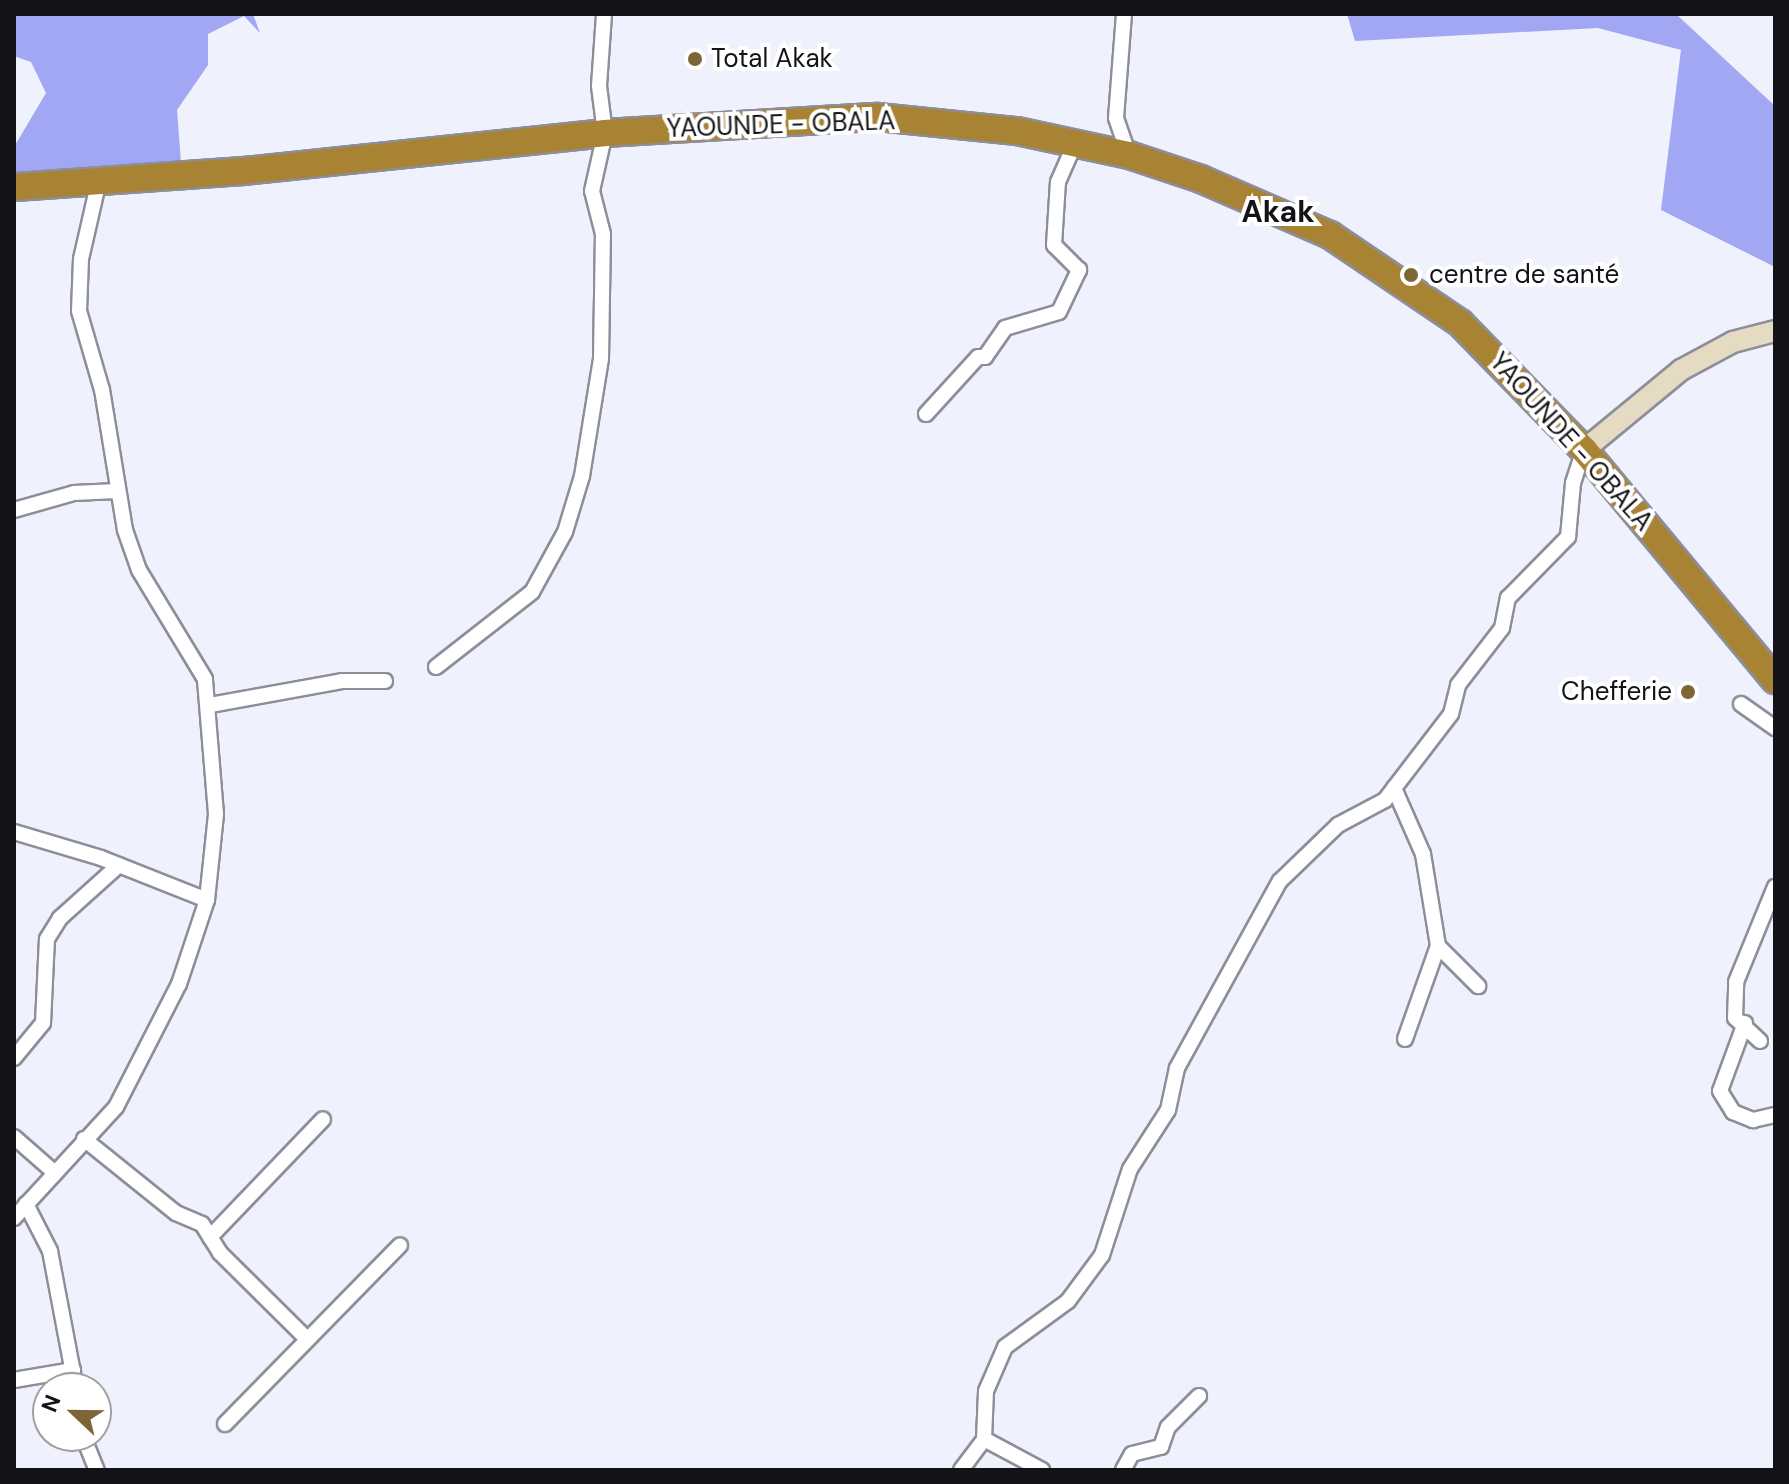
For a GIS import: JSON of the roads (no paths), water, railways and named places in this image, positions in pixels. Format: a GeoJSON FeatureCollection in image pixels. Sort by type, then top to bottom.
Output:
{"type":"FeatureCollection","features":[{"type":"Feature","properties":{"kind":"highway","name":"YAOUNDE - OBALA"},"geometry":{"type":"LineString","coordinates":[[14,187],[98,185],[605,133],[878,117],[1076,141],[1129,155],[1291,217],[1380,267],[1460,323],[1584,450],[1775,680]]}},
{"type":"Feature","properties":{"kind":"street"},"geometry":{"type":"LineString","coordinates":[[436,667],[532,592],[565,532],[582,476],[601,359],[603,234],[592,191],[605,133],[599,73],[604,14]]}},
{"type":"Feature","properties":{"kind":"street"},"geometry":{"type":"LineString","coordinates":[[1124,14],[1116,118],[1129,155]]}},
{"type":"Feature","properties":{"kind":"street"},"geometry":{"type":"LineString","coordinates":[[926,414],[978,357],[985,357],[1005,328],[1059,312],[1079,270],[1054,245],[1058,182],[1076,141]]}},
{"type":"Feature","properties":{"kind":"street"},"geometry":{"type":"LineString","coordinates":[[14,1218],[116,1107],[179,984],[207,900],[216,814],[210,705],[205,679],[139,570],[117,491],[102,390],[79,311],[81,259],[98,185]]}},
{"type":"Feature","properties":{"kind":"street"},"geometry":{"type":"LineString","coordinates":[[961,1470],[984,1439],[986,1391],[996,1363],[1018,1333],[1068,1301],[1102,1255],[1130,1169],[1168,1110],[1177,1068],[1280,881],[1338,825],[1366,813],[1394,788],[1451,714],[1458,685],[1502,628],[1508,598],[1568,537],[1573,483],[1584,450],[1681,370],[1733,342],[1775,331]]}},
{"type":"Feature","properties":{"kind":"street"},"geometry":{"type":"LineString","coordinates":[[14,510],[74,493],[117,491]]}},
{"type":"Feature","properties":{"kind":"street"},"geometry":{"type":"LineString","coordinates":[[210,705],[342,681],[385,681]]}},
{"type":"Feature","properties":{"kind":"street"},"geometry":{"type":"LineString","coordinates":[[1741,704],[1775,728]]}},
{"type":"Feature","properties":{"kind":"street"},"geometry":{"type":"LineString","coordinates":[[1394,788],[1423,854],[1438,946],[1405,1039]]}},
{"type":"Feature","properties":{"kind":"street"},"geometry":{"type":"LineString","coordinates":[[14,832],[119,865],[207,900]]}},
{"type":"Feature","properties":{"kind":"street"},"geometry":{"type":"LineString","coordinates":[[14,1058],[43,1023],[47,939],[60,918],[119,865]]}},
{"type":"Feature","properties":{"kind":"street"},"geometry":{"type":"LineString","coordinates":[[1760,1041],[1745,1023],[1735,1018],[1736,982],[1775,887]]}},
{"type":"Feature","properties":{"kind":"street"},"geometry":{"type":"LineString","coordinates":[[1438,946],[1478,986]]}},
{"type":"Feature","properties":{"kind":"street"},"geometry":{"type":"LineString","coordinates":[[1745,1023],[1720,1091],[1733,1112],[1753,1120],[1775,1115]]}},
{"type":"Feature","properties":{"kind":"street"},"geometry":{"type":"LineString","coordinates":[[210,1237],[323,1119]]}},
{"type":"Feature","properties":{"kind":"street"},"geometry":{"type":"LineString","coordinates":[[14,1137],[54,1172]]}},
{"type":"Feature","properties":{"kind":"street"},"geometry":{"type":"LineString","coordinates":[[84,1139],[176,1213],[202,1224],[210,1237],[306,1338]]}},
{"type":"Feature","properties":{"kind":"street"},"geometry":{"type":"LineString","coordinates":[[14,1380],[73,1370],[50,1251],[26,1204]]}},
{"type":"Feature","properties":{"kind":"street"},"geometry":{"type":"LineString","coordinates":[[225,1424],[400,1245]]}},
{"type":"Feature","properties":{"kind":"street"},"geometry":{"type":"LineString","coordinates":[[1123,1470],[1132,1454],[1161,1447],[1168,1427],[1199,1396]]}},
{"type":"Feature","properties":{"kind":"street"},"geometry":{"type":"LineString","coordinates":[[984,1439],[1042,1470]]}},
{"type":"Feature","properties":{"kind":"place","name":"Total Akak"},"geometry":{"type":"Point","coordinates":[695,59]}},
{"type":"Feature","properties":{"kind":"place","name":"centre de santé"},"geometry":{"type":"Point","coordinates":[1411,275]}},
{"type":"Feature","properties":{"kind":"place","name":"Chefferie"},"geometry":{"type":"Point","coordinates":[1688,692]}},
{"type":"Feature","properties":{"kind":"district","name":"Akak"},"geometry":{"type":"Point","coordinates":[1278,212]}}]}
